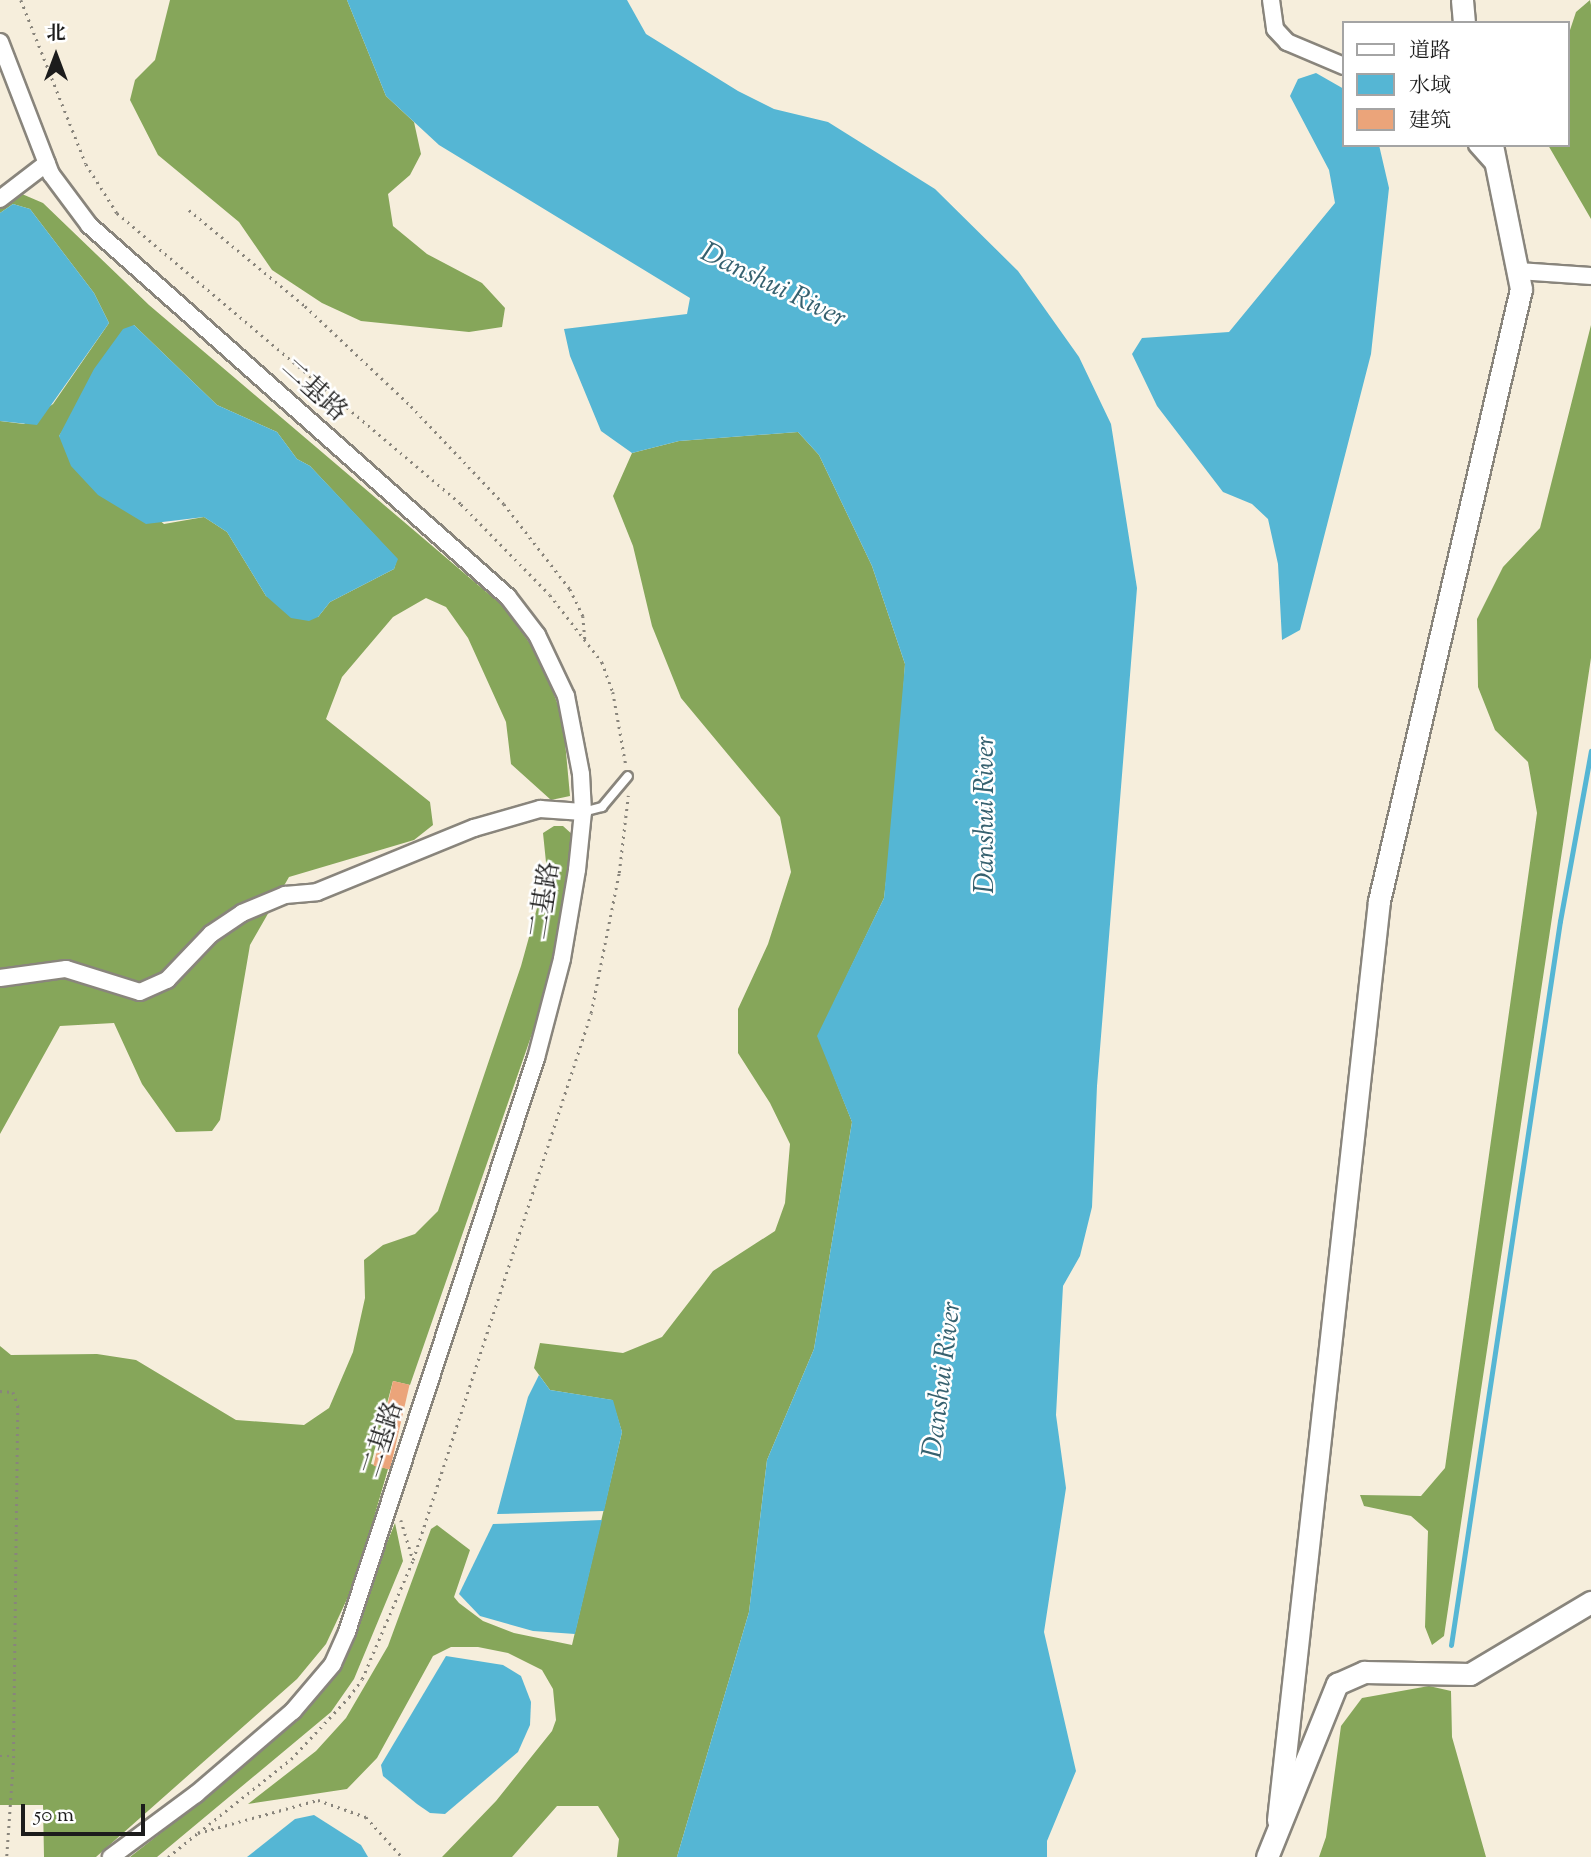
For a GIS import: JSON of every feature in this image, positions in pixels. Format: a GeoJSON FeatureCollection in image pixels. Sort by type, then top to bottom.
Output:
{"type":"FeatureCollection","features":[{"type":"Feature","properties":{"kind":"street"},"geometry":{"type":"LineString","coordinates":[[1270,0],[1275,29],[1287,43],[1342,65]]}},
{"type":"Feature","properties":{"kind":"street"},"geometry":{"type":"LineString","coordinates":[[1462,0],[1464,21]]}},
{"type":"Feature","properties":{"kind":"street","name":"二基路"},"geometry":{"type":"LineString","coordinates":[[0,42],[47,163],[89,225],[508,597],[537,635],[566,696],[583,812],[562,959],[536,1058],[347,1632],[318,1685],[196,1794],[111,1857]]}},
{"type":"Feature","properties":{"kind":"street"},"geometry":{"type":"LineString","coordinates":[[1479,147],[1497,167]]}},
{"type":"Feature","properties":{"kind":"street"},"geometry":{"type":"LineString","coordinates":[[1278,1820],[1379,901],[1521,289],[1492,147]]}},
{"type":"Feature","properties":{"kind":"street"},"geometry":{"type":"LineString","coordinates":[[0,199],[47,163]]}},
{"type":"Feature","properties":{"kind":"street"},"geometry":{"type":"LineString","coordinates":[[1519,271],[1591,276]]}},
{"type":"Feature","properties":{"kind":"street"},"geometry":{"type":"LineString","coordinates":[[0,978],[66,969],[140,992],[167,980],[211,934],[242,914],[285,895],[317,892],[474,828],[540,809],[583,812]]}},
{"type":"Feature","properties":{"kind":"street"},"geometry":{"type":"LineString","coordinates":[[1267,1857],[1278,1820],[1337,1684],[1364,1672],[1470,1674],[1591,1602]]}},
{"type":"Feature","properties":{"kind":"lane"},"geometry":{"type":"LineString","coordinates":[[583,812],[602,807],[628,776]]}},
{"type":"Feature","properties":{"kind":"path"},"geometry":{"type":"LineString","coordinates":[[21,0],[86,164],[117,214],[461,504],[550,595],[601,662],[612,692],[628,776],[623,847],[591,1013],[414,1560],[362,1679],[349,1697],[291,1759],[168,1857]]}},
{"type":"Feature","properties":{"kind":"path"},"geometry":{"type":"LineString","coordinates":[[189,211],[305,306],[411,406],[504,504],[570,589],[583,615],[585,641]]}},
{"type":"Feature","properties":{"kind":"path"},"geometry":{"type":"LineString","coordinates":[[0,1391],[13,1391],[18,1406],[14,1756],[7,1857]]}},
{"type":"Feature","properties":{"kind":"path"},"geometry":{"type":"LineString","coordinates":[[393,1493],[414,1560]]}},
{"type":"Feature","properties":{"kind":"path"},"geometry":{"type":"LineString","coordinates":[[0,1756],[14,1756]]}},
{"type":"Feature","properties":{"kind":"path"},"geometry":{"type":"LineString","coordinates":[[198,1833],[318,1800],[366,1817],[402,1857]]}},
{"type":"Feature","properties":{"kind":"green space"},"geometry":{"type":"Polygon","coordinates":[[[170,0],[347,0],[386,96],[414,122],[421,154],[410,175],[388,194],[393,226],[427,254],[482,283],[505,308],[502,327],[469,332],[361,321],[322,303],[272,270],[239,222],[158,155],[130,100],[135,80],[155,60],[170,0]]]}},
{"type":"Feature","properties":{"kind":"green space"},"geometry":{"type":"Polygon","coordinates":[[[1590,0],[1591,219],[1549,147],[1570,147],[1570,30],[1576,12],[1590,0]]]}},
{"type":"Feature","properties":{"kind":"green space"},"geometry":{"type":"Polygon","coordinates":[[[22,194],[43,203],[149,305],[504,607],[541,659],[563,719],[570,796],[551,800],[511,764],[506,722],[468,638],[446,607],[426,598],[393,617],[342,677],[326,719],[430,802],[433,825],[414,840],[289,877],[250,945],[220,1120],[212,1131],[176,1132],[142,1084],[114,1023],[60,1026],[0,1134],[0,421],[24,424],[53,404],[109,323],[94,293],[30,209],[13,204],[0,213],[0,205],[22,194]],[[134,325],[59,436],[164,524],[204,517],[227,532],[266,596],[318,617],[330,602],[394,569],[397,559],[310,466],[297,459],[277,432],[217,405],[134,325]]]}},
{"type":"Feature","properties":{"kind":"green space"},"geometry":{"type":"Polygon","coordinates":[[[1591,325],[1591,658],[1444,1636],[1432,1645],[1425,1627],[1428,1531],[1411,1516],[1364,1506],[1360,1495],[1421,1496],[1445,1468],[1537,813],[1528,762],[1495,730],[1478,687],[1477,619],[1503,567],[1540,528],[1591,325]]]}},
{"type":"Feature","properties":{"kind":"green space"},"geometry":{"type":"Polygon","coordinates":[[[798,432],[819,455],[872,566],[905,664],[898,780],[884,898],[818,1036],[852,1122],[814,1349],[767,1460],[749,1612],[677,1857],[617,1857],[619,1839],[598,1806],[557,1806],[512,1857],[442,1857],[496,1801],[552,1731],[556,1720],[553,1689],[542,1670],[508,1653],[478,1647],[451,1647],[433,1656],[377,1758],[347,1789],[248,1804],[316,1751],[346,1718],[388,1646],[431,1529],[437,1525],[470,1550],[454,1597],[459,1603],[483,1621],[514,1633],[572,1645],[622,1432],[612,1400],[550,1390],[534,1368],[540,1343],[623,1353],[662,1337],[713,1271],[775,1231],[785,1203],[790,1144],[770,1103],[738,1053],[738,1009],[768,944],[791,872],[780,817],[681,698],[652,626],[633,546],[613,496],[632,453],[679,441],[798,432]]]}},
{"type":"Feature","properties":{"kind":"green space"},"geometry":{"type":"Polygon","coordinates":[[[554,826],[563,826],[574,836],[554,953],[534,1028],[410,1385],[393,1381],[371,1464],[388,1469],[356,1580],[326,1644],[297,1679],[96,1857],[44,1857],[43,1805],[0,1805],[0,1346],[11,1355],[97,1354],[136,1360],[236,1420],[304,1425],[329,1408],[353,1352],[365,1298],[364,1260],[383,1245],[415,1234],[438,1211],[521,966],[547,872],[543,833],[554,826]]]}},
{"type":"Feature","properties":{"kind":"green space"},"geometry":{"type":"Polygon","coordinates":[[[395,1523],[403,1561],[354,1679],[331,1712],[157,1857],[130,1857],[223,1784],[310,1704],[336,1668],[395,1523]]]}},
{"type":"Feature","properties":{"kind":"green space"},"geometry":{"type":"Polygon","coordinates":[[[1429,1686],[1451,1691],[1452,1737],[1486,1857],[1319,1857],[1326,1837],[1341,1726],[1362,1698],[1429,1686]]]}},
{"type":"Feature","properties":{"kind":"water","name":"Danshui River"},"geometry":{"type":"Polygon","coordinates":[[[347,0],[627,0],[646,34],[738,91],[774,109],[828,122],[935,189],[1018,271],[1079,357],[1111,424],[1137,588],[1097,1086],[1092,1207],[1080,1256],[1063,1286],[1056,1415],[1066,1488],[1044,1632],[1076,1771],[1047,1841],[1047,1857],[677,1857],[749,1612],[767,1460],[814,1349],[852,1122],[817,1036],[884,898],[905,664],[872,566],[819,455],[798,432],[679,441],[632,453],[601,431],[570,356],[564,329],[687,314],[690,298],[439,145],[386,96],[347,0]]]}},
{"type":"Feature","properties":{"kind":"water"},"geometry":{"type":"Polygon","coordinates":[[[1316,73],[1342,88],[1342,147],[1379,147],[1389,188],[1371,354],[1300,630],[1282,640],[1278,564],[1268,519],[1252,504],[1223,492],[1157,406],[1132,354],[1142,338],[1229,332],[1335,203],[1329,170],[1290,96],[1298,79],[1316,73]]]}},
{"type":"Feature","properties":{"kind":"water"},"geometry":{"type":"Polygon","coordinates":[[[13,204],[30,209],[94,293],[109,323],[37,425],[0,421],[0,213],[13,204]]]}},
{"type":"Feature","properties":{"kind":"water"},"geometry":{"type":"Polygon","coordinates":[[[134,325],[217,405],[277,432],[297,459],[310,466],[398,559],[394,569],[330,602],[318,617],[309,621],[291,618],[266,596],[227,532],[204,517],[146,524],[98,495],[71,466],[59,436],[94,369],[123,329],[134,325]]]}},
{"type":"Feature","properties":{"kind":"water"},"geometry":{"type":"Polygon","coordinates":[[[539,1375],[550,1390],[613,1400],[622,1432],[604,1511],[497,1514],[528,1397],[539,1375]]]}},
{"type":"Feature","properties":{"kind":"water"},"geometry":{"type":"Polygon","coordinates":[[[602,1520],[575,1634],[533,1631],[480,1616],[459,1594],[493,1524],[602,1520]]]}},
{"type":"Feature","properties":{"kind":"water"},"geometry":{"type":"Polygon","coordinates":[[[446,1656],[503,1665],[521,1676],[531,1702],[530,1725],[518,1752],[445,1814],[430,1813],[417,1804],[383,1776],[381,1765],[446,1656]]]}},
{"type":"Feature","properties":{"kind":"water"},"geometry":{"type":"Polygon","coordinates":[[[314,1815],[361,1845],[368,1857],[247,1857],[295,1819],[314,1815]]]}},
{"type":"Feature","properties":{"kind":"building"},"geometry":{"type":"Polygon","coordinates":[[[393,1381],[410,1385],[390,1470],[373,1466],[393,1381]]]}},
{"type":"Feature","properties":{"kind":"waterway"},"geometry":{"type":"LineString","coordinates":[[1451,1645],[1560,921],[1591,751]]}}]}
